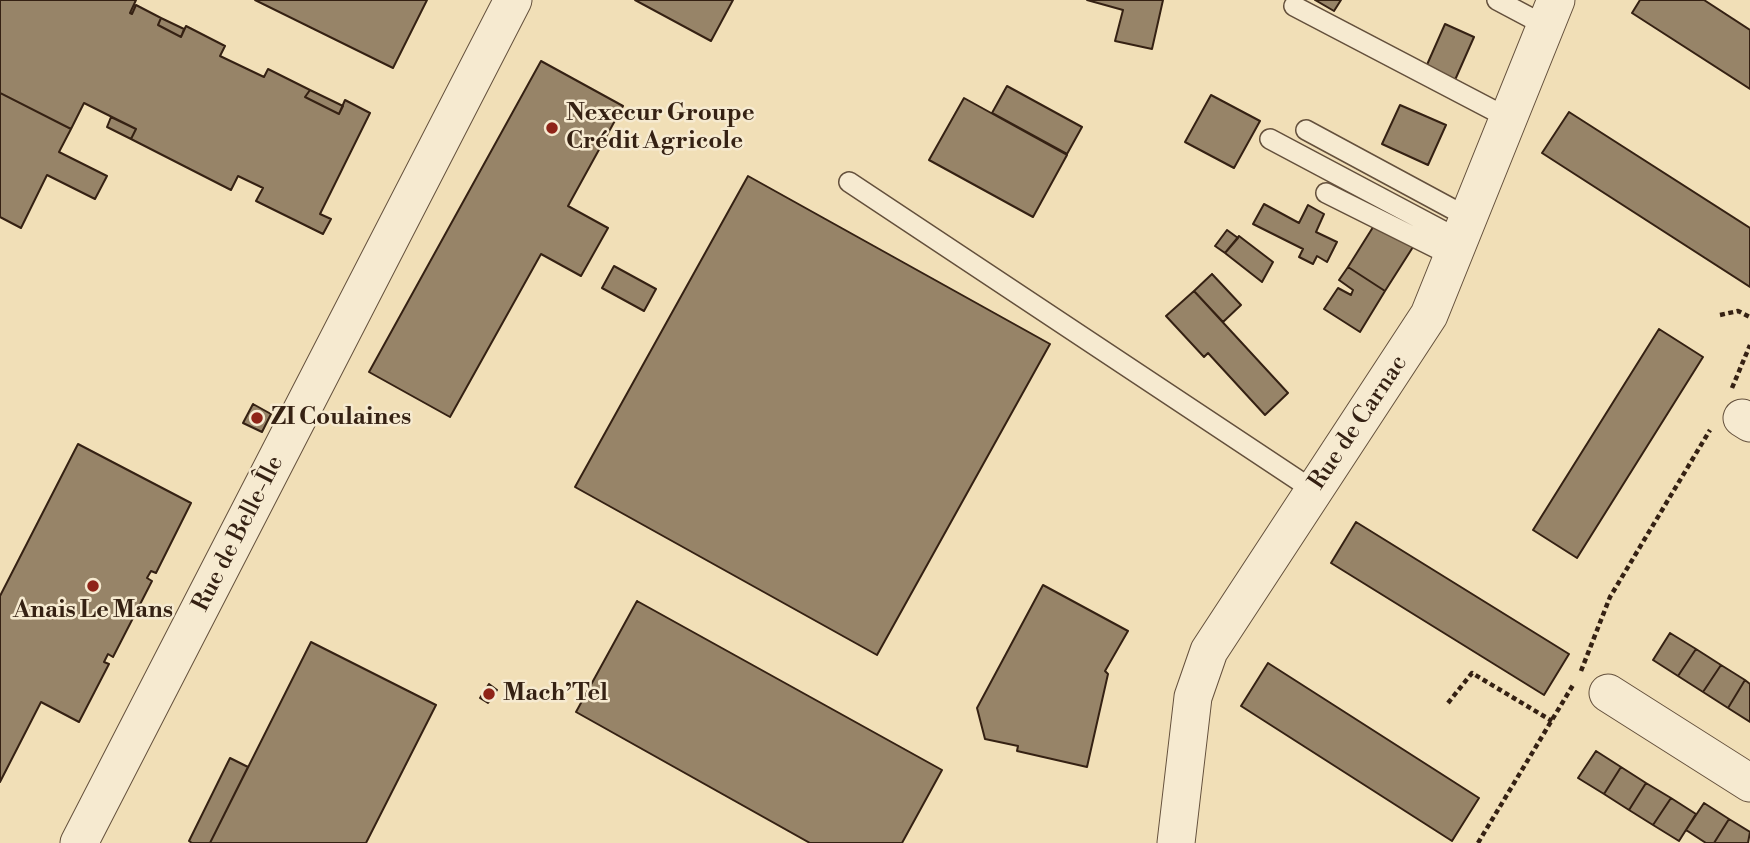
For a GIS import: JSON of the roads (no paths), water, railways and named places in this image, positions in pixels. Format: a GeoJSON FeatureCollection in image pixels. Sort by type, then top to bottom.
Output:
{"type":"FeatureCollection","features":[{"type":"Feature","properties":{"kind":"street","name":"Rue de Belle-Île"},"geometry":{"type":"LineString","coordinates":[[79,843],[513,0]]}},
{"type":"Feature","properties":{"kind":"street","name":"Rue de Carnac"},"geometry":{"type":"LineString","coordinates":[[1176,843],[1193,696],[1209,651],[1430,316],[1551,13]]}},
{"type":"Feature","properties":{"kind":"street"},"geometry":{"type":"LineString","coordinates":[[1608,693],[1750,783]]}},
{"type":"Feature","properties":{"kind":"lane"},"geometry":{"type":"LineString","coordinates":[[1497,0],[1551,13]]}},
{"type":"Feature","properties":{"kind":"lane"},"geometry":{"type":"LineString","coordinates":[[1294,6],[1510,119]]}},
{"type":"Feature","properties":{"kind":"lane"},"geometry":{"type":"LineString","coordinates":[[1307,130],[1462,239]]}},
{"type":"Feature","properties":{"kind":"lane"},"geometry":{"type":"LineString","coordinates":[[1270,139],[1462,239]]}},
{"type":"Feature","properties":{"kind":"lane"},"geometry":{"type":"LineString","coordinates":[[849,182],[1313,490]]}},
{"type":"Feature","properties":{"kind":"lane"},"geometry":{"type":"LineString","coordinates":[[1326,193],[1462,239]]}},
{"type":"Feature","properties":{"kind":"place","name":"Nexecur Groupe Crédit Agricole"},"geometry":{"type":"Point","coordinates":[552,128]}},
{"type":"Feature","properties":{"kind":"place","name":"ZI Coulaines"},"geometry":{"type":"Point","coordinates":[257,418]}},
{"type":"Feature","properties":{"kind":"place","name":"Anais Le Mans"},"geometry":{"type":"Point","coordinates":[93,586]}},
{"type":"Feature","properties":{"kind":"place","name":"Mach’Tel"},"geometry":{"type":"Point","coordinates":[489,694]}}]}
